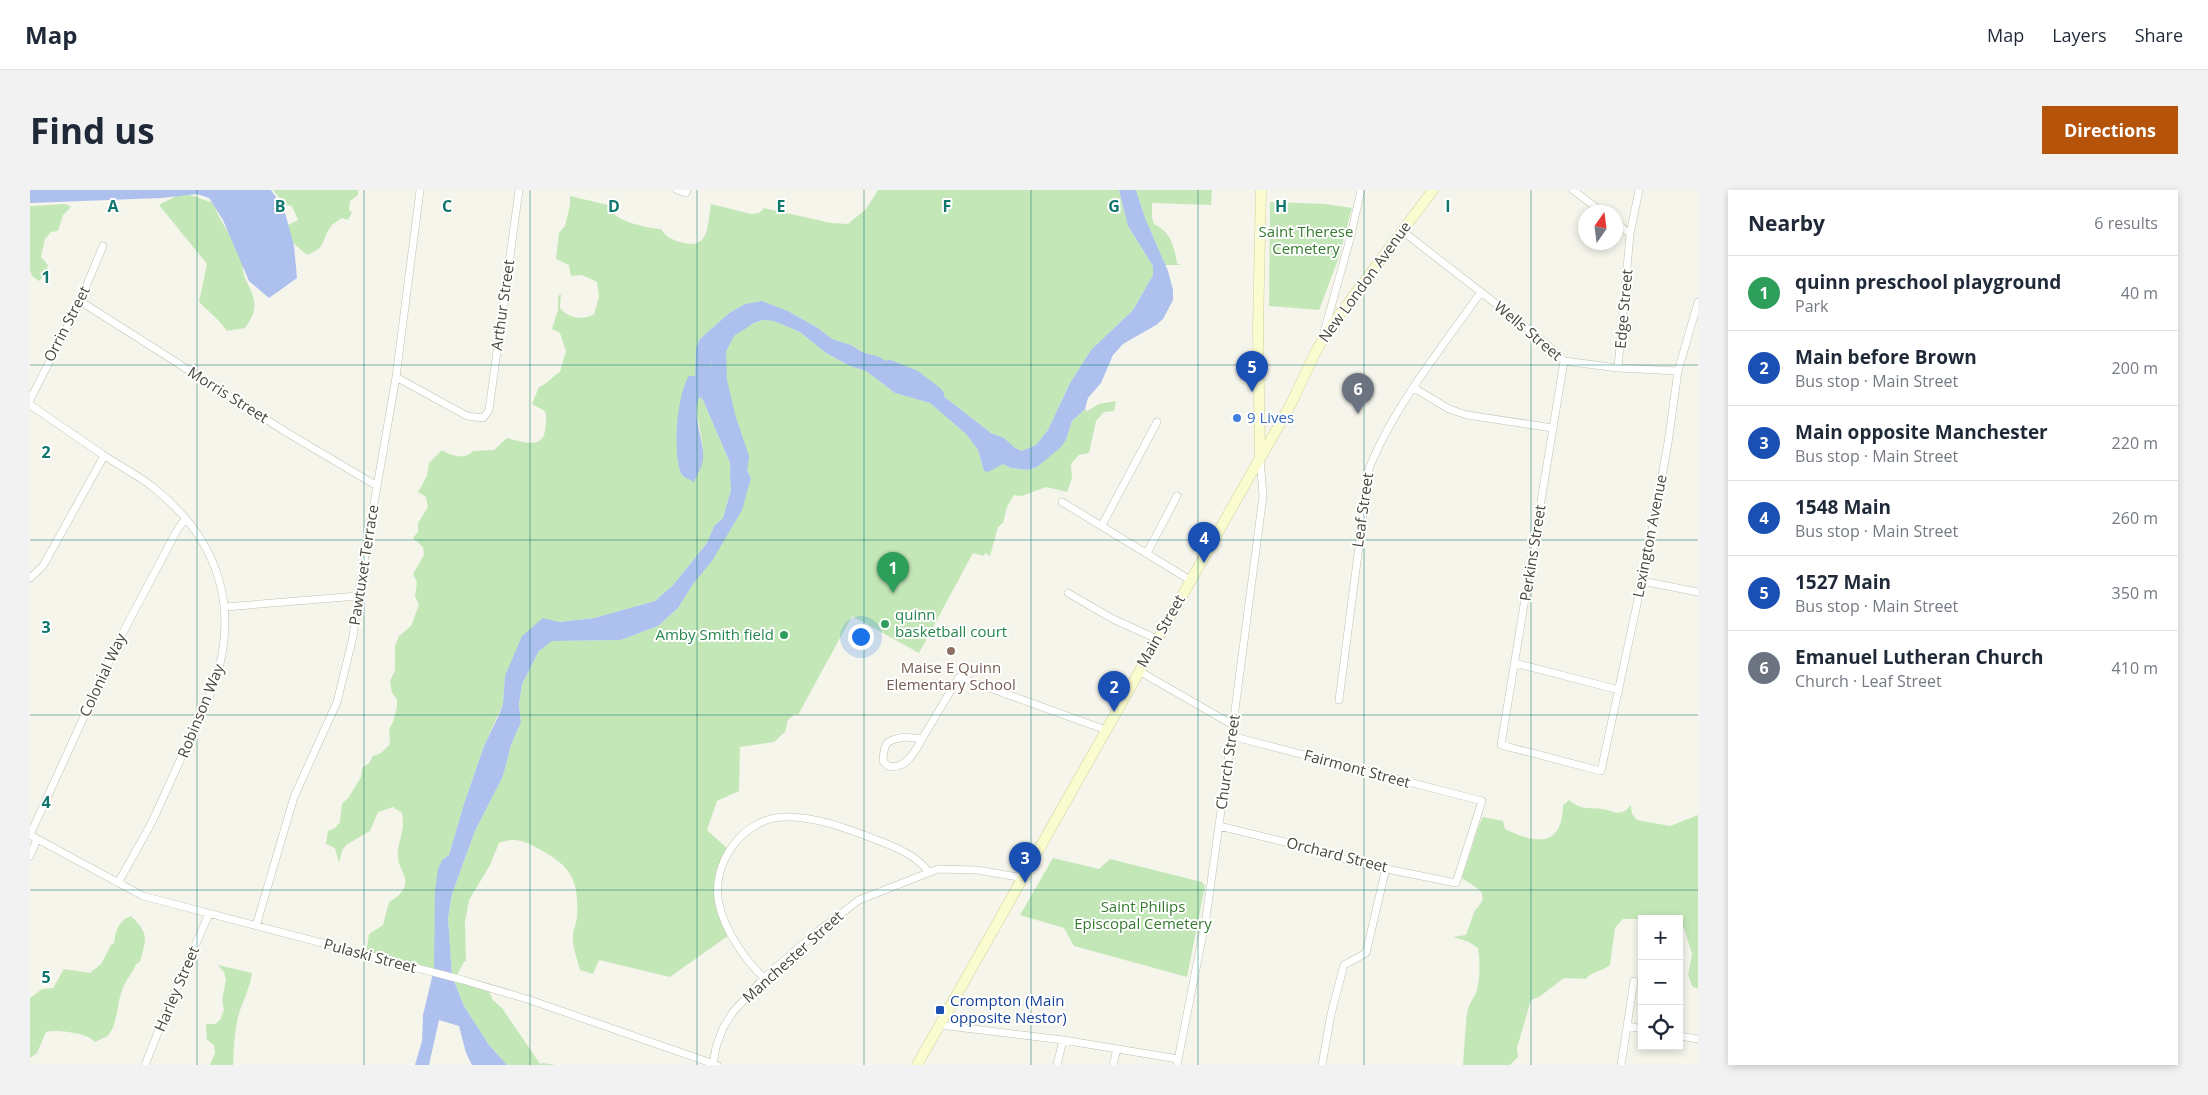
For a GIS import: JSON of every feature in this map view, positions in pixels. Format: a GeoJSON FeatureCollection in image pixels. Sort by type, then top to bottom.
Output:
{"type":"FeatureCollection","features":[{"type":"Feature","properties":{"kind":"main road"},"geometry":{"type":"LineString","coordinates":[[1260,458],[1258,318],[1261,190]]}},
{"type":"Feature","properties":{"kind":"main road","name":"New London Avenue"},"geometry":{"type":"LineString","coordinates":[[1260,458],[1291,404],[1321,342],[1358,287],[1432,190]]}},
{"type":"Feature","properties":{"kind":"main road","name":"Main Street"},"geometry":{"type":"LineString","coordinates":[[917,1065],[1260,458]]}},
{"type":"Feature","properties":{"kind":"street","name":"Pawtuxet Terrace"},"geometry":{"type":"LineString","coordinates":[[256,926],[294,797],[337,702],[353,637],[358,596],[396,377],[420,190]]}},
{"type":"Feature","properties":{"kind":"street","name":"Arthur Street"},"geometry":{"type":"LineString","coordinates":[[396,377],[467,416],[483,418],[489,410],[519,190]]}},
{"type":"Feature","properties":{"kind":"street"},"geometry":{"type":"LineString","coordinates":[[678,190],[687,192]]}},
{"type":"Feature","properties":{"kind":"street"},"geometry":{"type":"LineString","coordinates":[[1321,342],[1350,239],[1361,190]]}},
{"type":"Feature","properties":{"kind":"street"},"geometry":{"type":"LineString","coordinates":[[1572,190],[1592,205]]}},
{"type":"Feature","properties":{"kind":"street","name":"Edge Street"},"geometry":{"type":"LineString","coordinates":[[1618,368],[1630,234],[1639,190]]}},
{"type":"Feature","properties":{"kind":"street"},"geometry":{"type":"LineString","coordinates":[[1623,228],[1630,234]]}},
{"type":"Feature","properties":{"kind":"street","name":"Wells Street"},"geometry":{"type":"LineString","coordinates":[[1401,230],[1551,348],[1564,362],[1618,368],[1678,371]]}},
{"type":"Feature","properties":{"kind":"street","name":"Orrin Street"},"geometry":{"type":"LineString","coordinates":[[30,400],[80,301],[103,246]]}},
{"type":"Feature","properties":{"kind":"street","name":"Leaf Street"},"geometry":{"type":"LineString","coordinates":[[1340,700],[1368,469],[1378,444],[1414,388],[1481,292]]}},
{"type":"Feature","properties":{"kind":"street","name":"Morris Street"},"geometry":{"type":"LineString","coordinates":[[80,301],[286,432],[377,486]]}},
{"type":"Feature","properties":{"kind":"street","name":"Lexington Avenue"},"geometry":{"type":"LineString","coordinates":[[1601,771],[1642,581],[1668,443],[1678,371],[1698,302]]}},
{"type":"Feature","properties":{"kind":"street","name":"Perkins Street"},"geometry":{"type":"LineString","coordinates":[[1564,362],[1501,745],[1601,771]]}},
{"type":"Feature","properties":{"kind":"street"},"geometry":{"type":"LineString","coordinates":[[1414,388],[1449,409],[1467,415],[1553,428]]}},
{"type":"Feature","properties":{"kind":"street","name":"Robinson Way"},"geometry":{"type":"LineString","coordinates":[[30,405],[154,488],[185,519],[215,564],[225,607],[224,647],[213,688],[152,822],[118,883]]}},
{"type":"Feature","properties":{"kind":"street"},"geometry":{"type":"LineString","coordinates":[[1102,525],[1157,422]]}},
{"type":"Feature","properties":{"kind":"street"},"geometry":{"type":"LineString","coordinates":[[33,576],[43,566],[104,456]]}},
{"type":"Feature","properties":{"kind":"street","name":"Church Street"},"geometry":{"type":"LineString","coordinates":[[1178,1062],[1206,918],[1234,725],[1263,496],[1260,458]]}},
{"type":"Feature","properties":{"kind":"street"},"geometry":{"type":"LineString","coordinates":[[1147,553],[1177,496]]}},
{"type":"Feature","properties":{"kind":"street"},"geometry":{"type":"LineString","coordinates":[[1062,502],[1190,580]]}},
{"type":"Feature","properties":{"kind":"street","name":"Colonial Way"},"geometry":{"type":"LineString","coordinates":[[30,856],[33,836],[118,642],[185,519]]}},
{"type":"Feature","properties":{"kind":"street"},"geometry":{"type":"LineString","coordinates":[[1642,581],[1698,592]]}},
{"type":"Feature","properties":{"kind":"street"},"geometry":{"type":"LineString","coordinates":[[1068,593],[1113,619],[1157,639]]}},
{"type":"Feature","properties":{"kind":"street"},"geometry":{"type":"LineString","coordinates":[[225,607],[358,596]]}},
{"type":"Feature","properties":{"kind":"street"},"geometry":{"type":"LineString","coordinates":[[1515,662],[1619,690]]}},
{"type":"Feature","properties":{"kind":"street"},"geometry":{"type":"LineString","coordinates":[[1139,671],[1234,725]]}},
{"type":"Feature","properties":{"kind":"street"},"geometry":{"type":"LineString","coordinates":[[922,739],[905,737],[888,741],[884,748],[883,761],[888,766],[894,768],[903,765],[914,753],[959,677],[1106,730]]}},
{"type":"Feature","properties":{"kind":"street","name":"Fairmont Street"},"geometry":{"type":"LineString","coordinates":[[1232,736],[1482,801],[1456,883]]}},
{"type":"Feature","properties":{"kind":"street"},"geometry":{"type":"LineString","coordinates":[[764,978],[753,968],[730,932],[719,903],[720,877],[728,854],[738,839],[753,826],[783,817],[837,826],[887,844],[921,861],[928,871]]}},
{"type":"Feature","properties":{"kind":"street","name":"Orchard Street"},"geometry":{"type":"LineString","coordinates":[[1219,826],[1297,845],[1357,863],[1456,883]]}},
{"type":"Feature","properties":{"kind":"street","name":"Pulaski Street"},"geometry":{"type":"LineString","coordinates":[[33,836],[143,896],[463,980],[530,1000],[715,1065]]}},
{"type":"Feature","properties":{"kind":"street","name":"Manchester Street"},"geometry":{"type":"LineString","coordinates":[[715,1065],[716,1047],[723,1028],[734,1012],[764,978],[818,931],[859,900],[938,868],[1003,873],[1024,878]]}},
{"type":"Feature","properties":{"kind":"street"},"geometry":{"type":"LineString","coordinates":[[1322,1065],[1331,1014],[1344,966],[1366,953],[1386,868]]}},
{"type":"Feature","properties":{"kind":"street","name":"Harley Street"},"geometry":{"type":"LineString","coordinates":[[145,1065],[168,1007],[210,914]]}},
{"type":"Feature","properties":{"kind":"street"},"geometry":{"type":"LineString","coordinates":[[1621,1065],[1634,981]]}},
{"type":"Feature","properties":{"kind":"street"},"geometry":{"type":"LineString","coordinates":[[940,1025],[1063,1040],[1178,1062]]}},
{"type":"Feature","properties":{"kind":"street"},"geometry":{"type":"LineString","coordinates":[[1628,1026],[1638,1028]]}},
{"type":"Feature","properties":{"kind":"street"},"geometry":{"type":"LineString","coordinates":[[1683,1037],[1698,1039]]}},
{"type":"Feature","properties":{"kind":"street"},"geometry":{"type":"LineString","coordinates":[[1057,1065],[1063,1040]]}},
{"type":"Feature","properties":{"kind":"street"},"geometry":{"type":"LineString","coordinates":[[1113,1065],[1117,1049]]}},
{"type":"Feature","properties":{"kind":"green space"},"geometry":{"type":"Polygon","coordinates":[[[273,190],[358,190],[358,195],[350,201],[349,210],[352,212],[348,220],[342,218],[333,224],[328,230],[321,246],[307,255],[292,242],[288,225],[298,220],[292,206],[284,204],[273,190]]]}},
{"type":"Feature","properties":{"kind":"green space"},"geometry":{"type":"Polygon","coordinates":[[[878,190],[1119,190],[1128,226],[1153,266],[1153,275],[1133,310],[1091,350],[1070,383],[1048,430],[1037,445],[1022,451],[1015,448],[1004,438],[991,433],[946,398],[879,358],[862,352],[851,345],[832,339],[818,328],[788,311],[762,301],[745,304],[729,313],[700,339],[696,347],[695,376],[677,440],[680,472],[683,476],[703,448],[696,405],[700,397],[730,463],[731,490],[723,518],[714,526],[707,543],[673,585],[655,601],[594,618],[559,622],[543,618],[505,676],[503,704],[484,746],[449,855],[442,860],[434,969],[366,953],[369,934],[383,925],[389,902],[399,895],[405,885],[405,878],[398,859],[398,848],[403,826],[402,813],[393,807],[378,812],[370,831],[346,845],[342,851],[339,863],[335,848],[326,844],[328,831],[335,828],[340,822],[342,804],[349,797],[361,777],[362,768],[369,763],[373,756],[381,753],[390,744],[389,729],[397,707],[397,699],[392,693],[390,681],[395,670],[395,646],[399,636],[411,626],[419,605],[415,596],[417,582],[413,574],[424,555],[423,547],[413,538],[418,532],[418,523],[428,507],[426,497],[418,492],[427,476],[429,463],[442,450],[450,454],[462,456],[473,451],[494,450],[507,438],[530,443],[540,441],[543,437],[546,424],[545,411],[532,404],[539,387],[560,372],[566,351],[560,333],[552,329],[558,310],[558,296],[561,294],[560,308],[563,311],[571,316],[581,318],[594,314],[599,297],[597,282],[582,275],[571,276],[569,265],[556,259],[559,233],[565,226],[570,196],[612,206],[614,214],[623,220],[650,228],[661,229],[672,239],[690,244],[702,240],[705,235],[711,204],[751,214],[759,213],[764,208],[831,223],[848,224],[866,209],[878,190]]]}},
{"type":"Feature","properties":{"kind":"green space"},"geometry":{"type":"Polygon","coordinates":[[[1136,190],[1212,190],[1211,205],[1152,203],[1154,224],[1168,235],[1173,245],[1177,263],[1181,265],[1165,265],[1145,218],[1136,190]]]}},
{"type":"Feature","properties":{"kind":"green space"},"geometry":{"type":"Polygon","coordinates":[[[187,194],[213,203],[242,259],[244,276],[254,303],[253,314],[245,328],[227,331],[199,302],[207,264],[159,205],[178,195],[187,194]]]}},
{"type":"Feature","properties":{"kind":"green space","name":"Saint Therese Cemetery"},"geometry":{"type":"Polygon","coordinates":[[[1270,202],[1325,204],[1352,208],[1339,257],[1319,310],[1269,306],[1270,202]]]}},
{"type":"Feature","properties":{"kind":"green space"},"geometry":{"type":"Polygon","coordinates":[[[66,204],[71,207],[63,215],[58,231],[51,232],[45,239],[41,257],[48,265],[45,275],[39,281],[32,276],[30,270],[30,206],[66,204]]]}},
{"type":"Feature","properties":{"kind":"green space"},"geometry":{"type":"Polygon","coordinates":[[[763,320],[774,321],[800,332],[826,353],[850,366],[866,371],[895,393],[930,403],[966,434],[978,450],[984,471],[1003,464],[1011,468],[1028,470],[1037,467],[1066,440],[1072,421],[1085,409],[1087,411],[1099,404],[1116,401],[1114,411],[1104,412],[1096,421],[1089,453],[1079,455],[1071,464],[1072,478],[1067,492],[1046,487],[1022,496],[1014,495],[1007,507],[1003,523],[998,527],[990,556],[985,553],[984,556],[973,553],[919,653],[852,616],[798,715],[795,714],[788,720],[785,732],[774,742],[740,747],[739,791],[717,801],[707,830],[730,851],[725,861],[719,898],[732,933],[670,977],[599,960],[593,974],[580,970],[573,944],[577,917],[577,893],[571,876],[559,862],[529,844],[515,840],[499,843],[490,865],[469,900],[465,922],[466,961],[456,977],[487,987],[493,1000],[502,1008],[540,1064],[556,1065],[507,1065],[489,1045],[464,1006],[452,976],[448,918],[452,894],[475,831],[503,776],[511,745],[521,722],[519,705],[522,684],[539,651],[552,641],[621,640],[658,626],[678,608],[751,478],[724,415],[718,376],[710,368],[712,359],[716,351],[729,337],[763,320]]]}},
{"type":"Feature","properties":{"kind":"green space"},"geometry":{"type":"Polygon","coordinates":[[[1569,800],[1579,806],[1617,813],[1625,811],[1631,805],[1632,814],[1637,820],[1670,826],[1698,815],[1698,989],[1692,986],[1688,975],[1692,954],[1683,927],[1683,915],[1638,915],[1638,919],[1623,919],[1615,928],[1610,965],[1586,979],[1564,978],[1539,997],[1531,1000],[1517,1048],[1518,1057],[1510,1065],[1463,1065],[1467,1016],[1469,1006],[1478,986],[1479,959],[1478,948],[1469,942],[1453,937],[1466,935],[1474,912],[1483,900],[1481,891],[1462,878],[1479,825],[1483,817],[1503,821],[1505,829],[1527,838],[1546,839],[1558,829],[1562,819],[1563,805],[1569,800]]]}},
{"type":"Feature","properties":{"kind":"green space","name":"Saint Philips Episcopal Cemetery"},"geometry":{"type":"Polygon","coordinates":[[[1053,858],[1099,869],[1110,859],[1202,882],[1205,886],[1187,977],[1074,946],[1064,928],[1020,915],[1053,858]]]}},
{"type":"Feature","properties":{"kind":"green space"},"geometry":{"type":"Polygon","coordinates":[[[131,916],[144,933],[145,942],[140,962],[136,964],[124,985],[116,1018],[108,1036],[95,1042],[86,1036],[72,1032],[46,1032],[37,1053],[30,1058],[30,998],[42,989],[53,988],[64,969],[90,973],[101,964],[114,943],[120,923],[131,916]]]}},
{"type":"Feature","properties":{"kind":"green space"},"geometry":{"type":"Polygon","coordinates":[[[218,965],[252,973],[237,1022],[233,1065],[210,1065],[215,1053],[214,1045],[207,1040],[206,1024],[215,1024],[220,1020],[224,1010],[222,1000],[226,980],[224,972],[218,965]]]}},
{"type":"Feature","properties":{"kind":"water"},"geometry":{"type":"Polygon","coordinates":[[[30,190],[271,190],[284,209],[294,246],[297,278],[269,298],[249,281],[223,220],[209,198],[197,194],[161,198],[30,203],[30,190]]]}},
{"type":"Feature","properties":{"kind":"water"},"geometry":{"type":"Polygon","coordinates":[[[1119,190],[1136,190],[1145,218],[1168,271],[1173,290],[1173,300],[1163,319],[1123,344],[1113,355],[1101,383],[1088,398],[1085,409],[1072,421],[1066,440],[1060,448],[1037,467],[1028,470],[1011,468],[1003,464],[988,472],[984,471],[978,450],[966,434],[930,403],[895,393],[866,371],[850,366],[826,353],[800,332],[774,321],[763,320],[754,323],[723,343],[711,358],[710,368],[718,376],[724,415],[751,478],[742,510],[712,561],[693,584],[678,608],[658,626],[621,640],[552,641],[539,651],[522,684],[519,705],[521,722],[511,745],[503,776],[475,831],[452,894],[448,918],[452,976],[464,1006],[489,1045],[507,1065],[472,1065],[466,1053],[459,1026],[439,1020],[429,1065],[415,1065],[422,1041],[423,1015],[434,969],[435,890],[438,869],[442,860],[449,855],[484,746],[503,704],[505,676],[522,636],[543,618],[559,622],[594,618],[655,601],[673,585],[707,543],[714,526],[723,518],[731,490],[730,463],[700,397],[697,404],[697,419],[703,460],[694,482],[682,475],[678,461],[677,422],[679,408],[689,376],[695,376],[696,347],[700,339],[729,313],[745,304],[762,301],[788,311],[818,328],[832,339],[879,357],[946,398],[991,433],[1004,438],[1015,448],[1022,451],[1036,445],[1048,430],[1070,383],[1091,350],[1133,310],[1153,275],[1153,266],[1128,226],[1119,190]]]}},
{"type":"Feature","properties":{"kind":"waterway"},"geometry":{"type":"LineString","coordinates":[[729,328],[718,350],[719,381],[728,419],[741,457],[738,479]]}},
{"type":"Feature","properties":{"kind":"waterway"},"geometry":{"type":"LineString","coordinates":[[889,368],[914,378],[936,395]]}},
{"type":"Feature","properties":{"kind":"place","name":"1527 Main"},"geometry":{"type":"Point","coordinates":[1252,392]}},
{"type":"Feature","properties":{"kind":"place","name":"Emanuel Lutheran Church"},"geometry":{"type":"Point","coordinates":[1358,414]}},
{"type":"Feature","properties":{"kind":"place","name":"9 Lives"},"geometry":{"type":"Point","coordinates":[1237,418]}},
{"type":"Feature","properties":{"kind":"place","name":"1548 Main"},"geometry":{"type":"Point","coordinates":[1204,563]}},
{"type":"Feature","properties":{"kind":"place","name":"quinn preschool playground"},"geometry":{"type":"Point","coordinates":[893,593]}},
{"type":"Feature","properties":{"kind":"place","name":"quinn basketball court"},"geometry":{"type":"Point","coordinates":[885,624]}},
{"type":"Feature","properties":{"kind":"place","name":"Amby Smith field"},"geometry":{"type":"Point","coordinates":[784,635]}},
{"type":"Feature","properties":{"kind":"place","name":"Maise E Quinn Elementary School"},"geometry":{"type":"Point","coordinates":[951,651]}},
{"type":"Feature","properties":{"kind":"place","name":"Main before Brown"},"geometry":{"type":"Point","coordinates":[1114,712]}},
{"type":"Feature","properties":{"kind":"place","name":"Main opposite Manchester"},"geometry":{"type":"Point","coordinates":[1025,883]}},
{"type":"Feature","properties":{"kind":"place","name":"Crompton (Main opposite Nestor)"},"geometry":{"type":"Point","coordinates":[940,1010]}}]}
